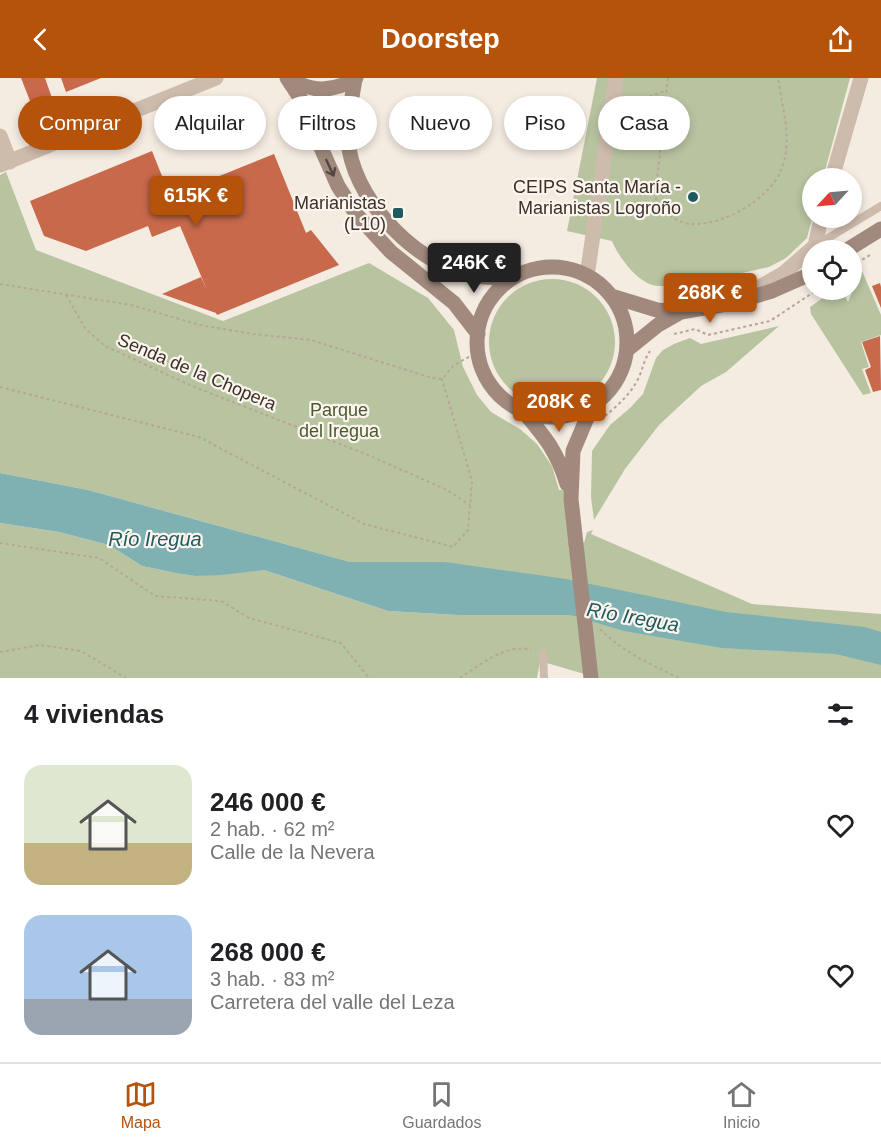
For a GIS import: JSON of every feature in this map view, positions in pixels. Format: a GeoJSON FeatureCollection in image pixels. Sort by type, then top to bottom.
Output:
{"type":"FeatureCollection","features":[{"type":"Feature","properties":{"kind":"main road"},"geometry":{"type":"LineString","coordinates":[[288,78],[311,88],[326,90],[341,87],[355,79]]}},
{"type":"Feature","properties":{"kind":"main road"},"geometry":{"type":"LineString","coordinates":[[288,78],[306,107],[338,186],[357,214],[391,252],[454,303],[478,334]]}},
{"type":"Feature","properties":{"kind":"main road"},"geometry":{"type":"LineString","coordinates":[[355,79],[348,138],[354,169],[368,198],[391,228],[433,260],[466,274],[511,279]]}},
{"type":"Feature","properties":{"kind":"main road"},"geometry":{"type":"LineString","coordinates":[[862,241],[881,229]]}},
{"type":"Feature","properties":{"kind":"main road"},"geometry":{"type":"LineString","coordinates":[[549,267],[562,268],[587,276],[611,296],[625,322],[628,337],[627,350],[617,379],[606,394],[592,405],[576,413],[558,417],[540,416],[523,411],[506,401],[492,387],[483,370],[478,352],[478,334],[481,318],[488,303],[511,279],[529,271],[549,267]]}},
{"type":"Feature","properties":{"kind":"main road"},"geometry":{"type":"LineString","coordinates":[[611,296],[657,310],[681,312],[732,303],[772,291],[802,278]]}},
{"type":"Feature","properties":{"kind":"main road"},"geometry":{"type":"LineString","coordinates":[[627,350],[658,325],[681,312]]}},
{"type":"Feature","properties":{"kind":"main road"},"geometry":{"type":"LineString","coordinates":[[591,678],[571,499],[573,451],[577,436],[592,405]]}},
{"type":"Feature","properties":{"kind":"main road"},"geometry":{"type":"LineString","coordinates":[[523,411],[551,444],[561,462],[571,499]]}},
{"type":"Feature","properties":{"kind":"street"},"geometry":{"type":"LineString","coordinates":[[0,136],[5,164],[216,78]]}},
{"type":"Feature","properties":{"kind":"street"},"geometry":{"type":"LineString","coordinates":[[613,96],[616,78]]}},
{"type":"Feature","properties":{"kind":"street"},"geometry":{"type":"LineString","coordinates":[[835,168],[861,78]]}},
{"type":"Feature","properties":{"kind":"street"},"geometry":{"type":"LineString","coordinates":[[587,276],[605,150]]}},
{"type":"Feature","properties":{"kind":"street"},"geometry":{"type":"LineString","coordinates":[[732,303],[784,273],[802,257]]}},
{"type":"Feature","properties":{"kind":"lane"},"geometry":{"type":"LineString","coordinates":[[825,240],[881,206]]}},
{"type":"Feature","properties":{"kind":"lane"},"geometry":{"type":"LineString","coordinates":[[543,653],[544,678]]}},
{"type":"Feature","properties":{"kind":"path"},"geometry":{"type":"LineString","coordinates":[[668,78],[656,203],[670,217],[689,224],[709,222],[735,214],[753,203],[773,183],[783,167],[788,142],[778,78]]}},
{"type":"Feature","properties":{"kind":"path"},"geometry":{"type":"LineString","coordinates":[[651,96],[667,90]]}},
{"type":"Feature","properties":{"kind":"path"},"geometry":{"type":"LineString","coordinates":[[0,284],[130,305],[200,325],[311,340],[401,370],[442,379]]}},
{"type":"Feature","properties":{"kind":"path","name":"Senda de la Chopera"},"geometry":{"type":"LineString","coordinates":[[66,295],[86,328],[105,346],[192,386],[438,485],[470,505]]}},
{"type":"Feature","properties":{"kind":"path"},"geometry":{"type":"LineString","coordinates":[[671,335],[695,329],[708,335],[770,321],[802,300]]}},
{"type":"Feature","properties":{"kind":"path"},"geometry":{"type":"LineString","coordinates":[[442,379],[454,365],[478,352]]}},
{"type":"Feature","properties":{"kind":"path"},"geometry":{"type":"LineString","coordinates":[[600,420],[626,398],[639,377],[644,361],[650,352]]}},
{"type":"Feature","properties":{"kind":"path"},"geometry":{"type":"LineString","coordinates":[[0,387],[200,436],[364,524],[453,547],[468,530],[472,481],[442,379]]}},
{"type":"Feature","properties":{"kind":"path"},"geometry":{"type":"LineString","coordinates":[[0,543],[99,558],[155,596],[221,601],[249,618],[341,643],[369,678]]}},
{"type":"Feature","properties":{"kind":"path"},"geometry":{"type":"LineString","coordinates":[[598,627],[629,653],[679,678]]}},
{"type":"Feature","properties":{"kind":"path"},"geometry":{"type":"LineString","coordinates":[[0,652],[40,645],[81,651],[126,678]]}},
{"type":"Feature","properties":{"kind":"path"},"geometry":{"type":"LineString","coordinates":[[460,678],[493,655],[526,648],[543,653]]}},
{"type":"Feature","properties":{"kind":"green space","name":"CEIPS Santa María - Marianistas Logroño"},"geometry":{"type":"Polygon","coordinates":[[[597,78],[850,78],[826,168],[802,168],[802,228],[810,228],[807,238],[802,240],[802,243],[786,258],[769,267],[742,273],[670,286],[649,284],[631,270],[612,241],[567,231],[583,150],[586,150],[586,134],[597,78]]]}},
{"type":"Feature","properties":{"kind":"green space","name":"Parque del Iregua"},"geometry":{"type":"Polygon","coordinates":[[[6,172],[36,250],[223,321],[369,263],[428,298],[454,330],[463,367],[477,395],[491,412],[520,429],[537,444],[552,466],[559,490],[576,488],[583,557],[587,532],[593,530],[591,534],[752,604],[881,614],[881,678],[598,678],[540,661],[537,678],[0,678],[0,523],[59,532],[109,545],[142,566],[161,570],[195,576],[264,570],[388,611],[458,615],[571,614],[445,562],[350,562],[88,490],[0,473],[0,175],[6,172]]]}},
{"type":"Feature","properties":{"kind":"green space"},"geometry":{"type":"Polygon","coordinates":[[[862,271],[881,315],[881,335],[861,342],[869,367],[862,369],[871,393],[863,395],[811,314],[810,307],[820,300],[847,300],[848,302],[849,300],[862,300],[862,271]]]}},
{"type":"Feature","properties":{"kind":"green space"},"geometry":{"type":"Polygon","coordinates":[[[552,279],[576,284],[596,298],[610,318],[615,342],[610,366],[596,386],[576,400],[552,405],[528,400],[508,386],[494,366],[489,342],[494,318],[508,298],[528,284],[552,279]]]}},
{"type":"Feature","properties":{"kind":"green space"},"geometry":{"type":"Polygon","coordinates":[[[779,326],[726,372],[701,386],[659,425],[625,469],[594,520],[591,497],[592,451],[610,425],[643,394],[656,358],[663,350],[690,338],[701,344],[779,326]]]}},
{"type":"Feature","properties":{"kind":"water","name":"Río Iregua"},"geometry":{"type":"Polygon","coordinates":[[[0,473],[88,490],[350,562],[445,562],[566,579],[726,612],[865,627],[881,632],[881,665],[836,654],[722,648],[624,631],[571,615],[458,615],[388,611],[264,570],[195,576],[142,566],[109,545],[59,532],[0,523],[0,473]]]}},
{"type":"Feature","properties":{"kind":"building"},"geometry":{"type":"Polygon","coordinates":[[[21,78],[45,78],[51,96],[28,96],[21,78]]]}},
{"type":"Feature","properties":{"kind":"building"},"geometry":{"type":"Polygon","coordinates":[[[61,78],[101,78],[66,92],[61,78]]]}},
{"type":"Feature","properties":{"kind":"building"},"geometry":{"type":"Polygon","coordinates":[[[152,151],[170,196],[274,154],[306,233],[311,230],[339,265],[217,315],[162,294],[201,277],[207,290],[180,226],[152,237],[148,226],[86,251],[44,236],[30,201],[152,151]]]}},
{"type":"Feature","properties":{"kind":"building"},"geometry":{"type":"Polygon","coordinates":[[[880,283],[881,287],[881,308],[872,286],[880,283]]]}},
{"type":"Feature","properties":{"kind":"building"},"geometry":{"type":"Polygon","coordinates":[[[880,336],[881,390],[873,392],[865,370],[871,367],[862,342],[880,336]]]}},
{"type":"Feature","properties":{"kind":"place","name":"CEIPS Santa María - Marianistas Logroño"},"geometry":{"type":"Point","coordinates":[693,197]}},
{"type":"Feature","properties":{"kind":"place","name":"Marianistas (L10)"},"geometry":{"type":"Point","coordinates":[398,213]}}]}
